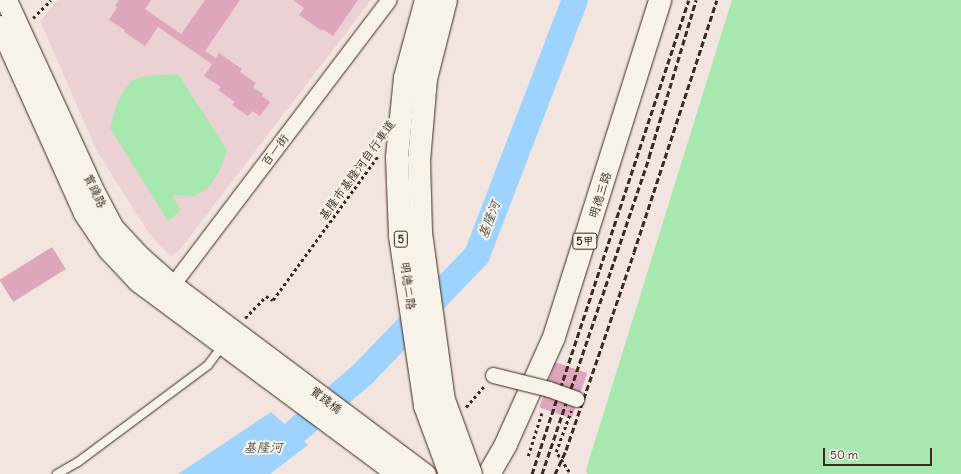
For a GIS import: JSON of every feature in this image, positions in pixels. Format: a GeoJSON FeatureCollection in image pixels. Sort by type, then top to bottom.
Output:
{"type":"FeatureCollection","features":[{"type":"Feature","properties":{"kind":"main road","name":"明德二路"},"geometry":{"type":"LineString","coordinates":[[426,0],[405,78],[397,157],[400,236],[425,406],[450,474]]}},
{"type":"Feature","properties":{"kind":"main road","name":"明德二路"},"geometry":{"type":"LineString","coordinates":[[446,0],[426,79],[419,160],[421,233],[444,400],[471,474]]}},
{"type":"Feature","properties":{"kind":"main road","name":"明德三路"},"geometry":{"type":"LineString","coordinates":[[489,474],[506,444],[554,337],[660,0]]}},
{"type":"Feature","properties":{"kind":"street","name":"實踐路"},"geometry":{"type":"LineString","coordinates":[[6,0],[95,194],[114,229],[167,292]]}},
{"type":"Feature","properties":{"kind":"street","name":"百一街"},"geometry":{"type":"LineString","coordinates":[[167,292],[388,0]]}},
{"type":"Feature","properties":{"kind":"street","name":"實踐路"},"geometry":{"type":"LineString","coordinates":[[0,26],[84,212],[108,249],[138,281],[167,292],[235,338]]}},
{"type":"Feature","properties":{"kind":"street","name":"實踐橋"},"geometry":{"type":"LineString","coordinates":[[235,338],[410,470]]}},
{"type":"Feature","properties":{"kind":"street"},"geometry":{"type":"LineString","coordinates":[[493,375],[549,389],[576,399]]}},
{"type":"Feature","properties":{"kind":"lane"},"geometry":{"type":"LineString","coordinates":[[57,474],[78,462],[208,365],[235,338]]}},
{"type":"Feature","properties":{"kind":"path"},"geometry":{"type":"LineString","coordinates":[[20,31],[51,0]]}},
{"type":"Feature","properties":{"kind":"path","name":"基隆市基隆河自行車道"},"geometry":{"type":"LineString","coordinates":[[235,338],[266,296],[273,300],[379,155]]}},
{"type":"Feature","properties":{"kind":"path"},"geometry":{"type":"LineString","coordinates":[[465,408],[493,375]]}},
{"type":"Feature","properties":{"kind":"path"},"geometry":{"type":"LineString","coordinates":[[528,456],[549,389]]}},
{"type":"Feature","properties":{"kind":"path"},"geometry":{"type":"LineString","coordinates":[[568,472],[556,452],[576,399]]}},
{"type":"Feature","properties":{"kind":"shaded area"},"geometry":{"type":"Polygon","coordinates":[[[58,0],[371,0],[178,252],[170,256],[148,232],[97,151],[40,21],[58,0]]]}},
{"type":"Feature","properties":{"kind":"green space"},"geometry":{"type":"Polygon","coordinates":[[[732,0],[961,0],[961,474],[587,474],[586,470],[732,0]]]}},
{"type":"Feature","properties":{"kind":"green space"},"geometry":{"type":"Polygon","coordinates":[[[172,74],[179,75],[227,150],[220,170],[207,189],[194,196],[172,195],[181,210],[168,221],[110,128],[118,100],[130,82],[140,77],[172,74]]]}},
{"type":"Feature","properties":{"kind":"water","name":"基隆河"},"geometry":{"type":"Polygon","coordinates":[[[271,412],[308,445],[270,474],[178,474],[271,412]]]}},
{"type":"Feature","properties":{"kind":"building"},"geometry":{"type":"Polygon","coordinates":[[[119,0],[151,0],[145,9],[181,34],[205,0],[240,0],[205,51],[216,58],[219,53],[242,69],[240,72],[256,83],[253,87],[263,94],[262,96],[270,102],[260,116],[252,111],[248,116],[232,105],[235,102],[218,90],[221,87],[204,76],[212,64],[158,27],[145,46],[124,32],[125,30],[109,20],[117,8],[115,6],[119,0]]]}},
{"type":"Feature","properties":{"kind":"building"},"geometry":{"type":"Polygon","coordinates":[[[293,0],[358,0],[333,36],[323,29],[322,31],[299,15],[304,8],[293,0]]]}},
{"type":"Feature","properties":{"kind":"building"},"geometry":{"type":"Polygon","coordinates":[[[52,247],[66,269],[13,302],[0,279],[52,247]]]}},
{"type":"Feature","properties":{"kind":"building"},"geometry":{"type":"Polygon","coordinates":[[[555,362],[587,373],[572,418],[539,407],[555,362]]]}},
{"type":"Feature","properties":{"kind":"waterway","name":"基隆河"},"geometry":{"type":"LineString","coordinates":[[246,474],[363,374],[477,255],[575,0]]}},
{"type":"Feature","properties":{"kind":"railway"},"geometry":{"type":"LineString","coordinates":[[532,474],[689,0]]}},
{"type":"Feature","properties":{"kind":"railway"},"geometry":{"type":"LineString","coordinates":[[542,474],[649,157],[696,0]]}},
{"type":"Feature","properties":{"kind":"railway"},"geometry":{"type":"LineString","coordinates":[[555,474],[566,450],[634,252],[717,0]]}}]}
